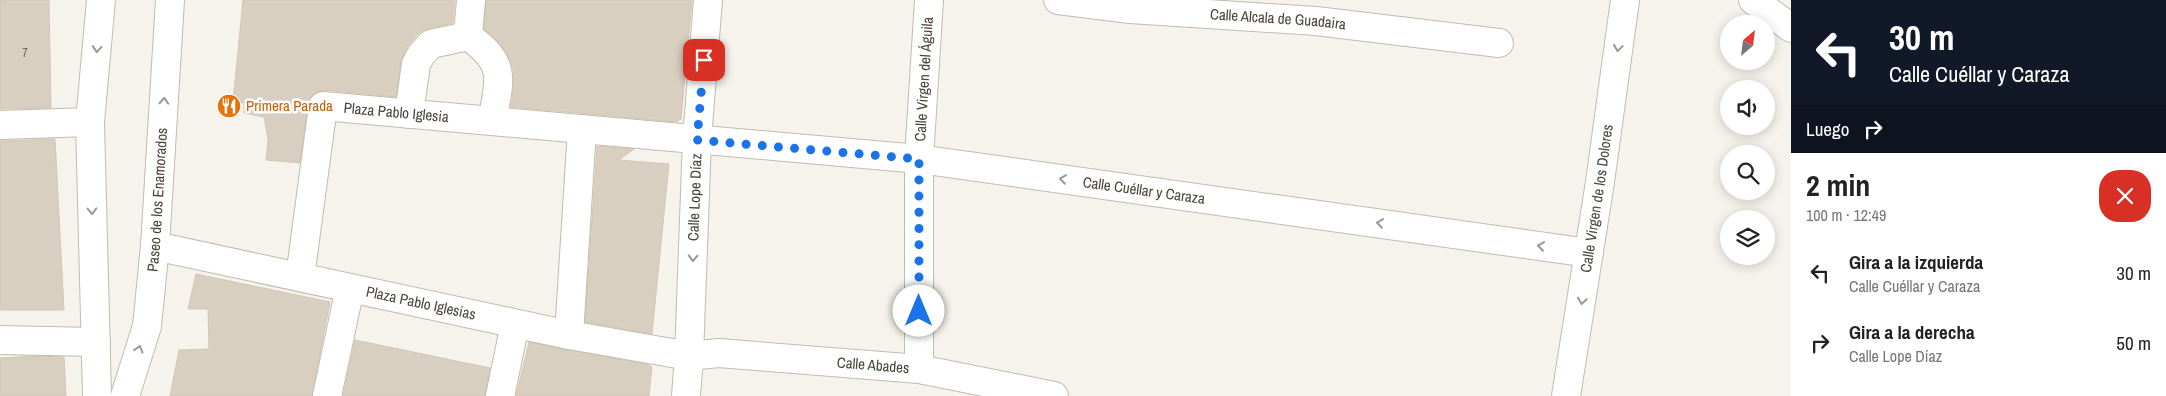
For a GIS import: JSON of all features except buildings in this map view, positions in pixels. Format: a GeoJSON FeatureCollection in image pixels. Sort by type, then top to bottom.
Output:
{"type":"FeatureCollection","features":[{"type":"Feature","properties":{"kind":"street"},"geometry":{"type":"LineString","coordinates":[[97,396],[90,122],[101,0]]}},
{"type":"Feature","properties":{"kind":"street","name":"Paseo de los Enamorados"},"geometry":{"type":"LineString","coordinates":[[125,396],[147,326],[155,246],[170,0]]}},
{"type":"Feature","properties":{"kind":"street"},"geometry":{"type":"LineString","coordinates":[[468,36],[471,0]]}},
{"type":"Feature","properties":{"kind":"street","name":"Calle Lope Díaz"},"geometry":{"type":"LineString","coordinates":[[686,396],[697,140],[708,0]]}},
{"type":"Feature","properties":{"kind":"street","name":"Calle Virgen del Águila"},"geometry":{"type":"LineString","coordinates":[[919,369],[919,159],[929,0]]}},
{"type":"Feature","properties":{"kind":"street","name":"Calle Alcala de Guadaira"},"geometry":{"type":"LineString","coordinates":[[1058,0],[1324,11],[1498,43]]}},
{"type":"Feature","properties":{"kind":"street","name":"Calle Virgen de los Dolores"},"geometry":{"type":"LineString","coordinates":[[1566,396],[1589,253],[1625,0]]}},
{"type":"Feature","properties":{"kind":"street"},"geometry":{"type":"LineString","coordinates":[[1753,0],[1791,28]]}},
{"type":"Feature","properties":{"kind":"street"},"geometry":{"type":"LineString","coordinates":[[409,114],[416,64],[421,55],[431,44],[468,36],[482,46],[498,69],[498,89],[492,121]]}},
{"type":"Feature","properties":{"kind":"street","name":"Plaza Pablo Iglesia"},"geometry":{"type":"LineString","coordinates":[[300,277],[323,106],[697,140]]}},
{"type":"Feature","properties":{"kind":"street"},"geometry":{"type":"LineString","coordinates":[[0,125],[90,122]]}},
{"type":"Feature","properties":{"kind":"street"},"geometry":{"type":"LineString","coordinates":[[569,335],[582,129]]}},
{"type":"Feature","properties":{"kind":"street","name":"Calle Cuéllar y Caraza"},"geometry":{"type":"LineString","coordinates":[[697,140],[919,159],[1589,253]]}},
{"type":"Feature","properties":{"kind":"street","name":"Plaza Pablo Iglesias"},"geometry":{"type":"LineString","coordinates":[[155,246],[515,324],[689,356]]}},
{"type":"Feature","properties":{"kind":"street"},"geometry":{"type":"LineString","coordinates":[[327,396],[350,288]]}},
{"type":"Feature","properties":{"kind":"street"},"geometry":{"type":"LineString","coordinates":[[500,396],[515,324]]}},
{"type":"Feature","properties":{"kind":"street"},"geometry":{"type":"LineString","coordinates":[[0,340],[96,342]]}},
{"type":"Feature","properties":{"kind":"street","name":"Calle Abades"},"geometry":{"type":"LineString","coordinates":[[689,356],[719,354],[919,369],[1054,396]]}},
{"type":"Feature","properties":{"kind":"place","name":"Primera Parada"},"geometry":{"type":"Point","coordinates":[229,106]}},
{"type":"Feature","properties":{"kind":"route"},"geometry":{"type":"LineString","coordinates":[[704,60],[697,140],[919,159],[919,311]]}}]}
